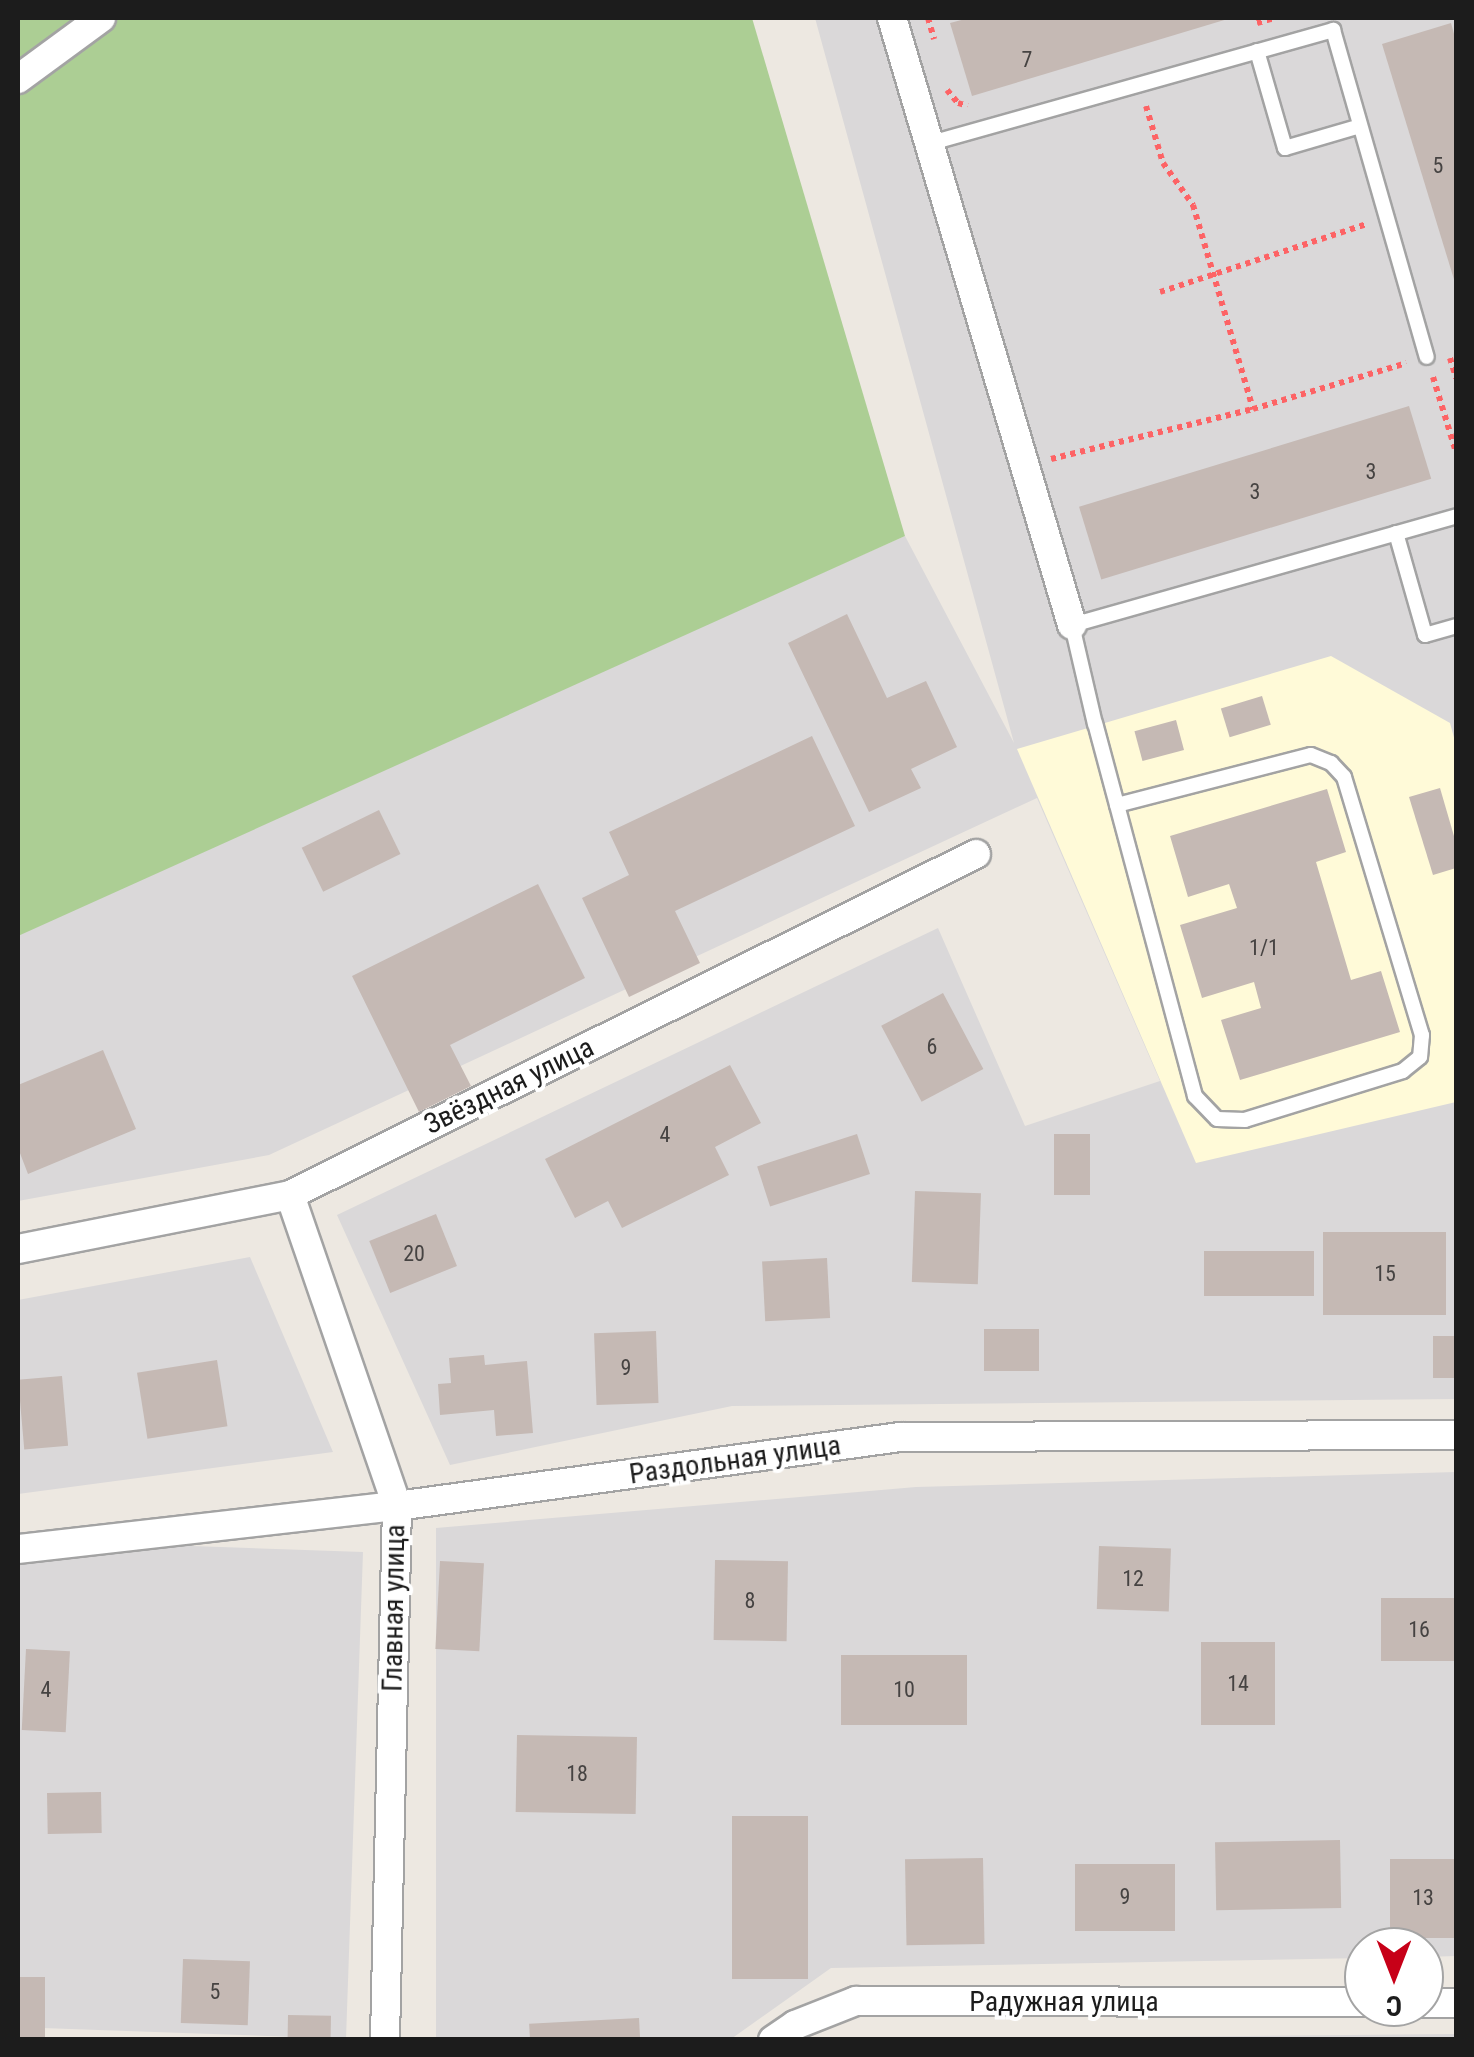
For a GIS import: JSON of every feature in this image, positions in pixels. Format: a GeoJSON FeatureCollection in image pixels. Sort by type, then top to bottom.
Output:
{"type":"FeatureCollection","features":[{"type":"Feature","properties":{"kind":"street"},"geometry":{"type":"LineString","coordinates":[[18,78],[101,18]]}},
{"type":"Feature","properties":{"kind":"street"},"geometry":{"type":"LineString","coordinates":[[892,18],[1072,626]]}},
{"type":"Feature","properties":{"kind":"street","name":"Звёздная улица"},"geometry":{"type":"LineString","coordinates":[[18,1248],[290,1194],[976,854]]}},
{"type":"Feature","properties":{"kind":"street","name":"Главная улица"},"geometry":{"type":"LineString","coordinates":[[290,1194],[397,1506],[385,2040]]}},
{"type":"Feature","properties":{"kind":"street","name":"Раздольная улица"},"geometry":{"type":"LineString","coordinates":[[18,1549],[397,1506],[900,1437],[1456,1435]]}},
{"type":"Feature","properties":{"kind":"street","name":"Радужная улица"},"geometry":{"type":"LineString","coordinates":[[773,2040],[795,2025],[856,2001],[1344,2002]]}},
{"type":"Feature","properties":{"kind":"lane"},"geometry":{"type":"LineString","coordinates":[[931,143],[1333,30],[1427,357]]}},
{"type":"Feature","properties":{"kind":"lane"},"geometry":{"type":"LineString","coordinates":[[1257,51],[1285,148],[1360,126]]}},
{"type":"Feature","properties":{"kind":"lane"},"geometry":{"type":"LineString","coordinates":[[1117,805],[1312,755],[1331,763],[1344,776],[1422,1035],[1420,1057],[1403,1071],[1263,1114],[1217,1119],[1195,1096],[1117,805],[1072,626],[1456,516]]}},
{"type":"Feature","properties":{"kind":"lane"},"geometry":{"type":"LineString","coordinates":[[1396,534],[1425,635],[1456,626]]}},
{"type":"Feature","properties":{"kind":"path"},"geometry":{"type":"LineString","coordinates":[[928,18],[938,54]]}},
{"type":"Feature","properties":{"kind":"path"},"geometry":{"type":"LineString","coordinates":[[1238,29],[1274,18]]}},
{"type":"Feature","properties":{"kind":"path"},"geometry":{"type":"LineString","coordinates":[[942,72],[947,90],[958,103],[978,110]]}},
{"type":"Feature","properties":{"kind":"path"},"geometry":{"type":"LineString","coordinates":[[1140,84],[1163,163],[1192,205],[1253,409]]}},
{"type":"Feature","properties":{"kind":"path"},"geometry":{"type":"LineString","coordinates":[[1160,292],[1387,217]]}},
{"type":"Feature","properties":{"kind":"path"},"geometry":{"type":"LineString","coordinates":[[1027,465],[1253,409],[1427,357],[1456,452]]}},
{"type":"Feature","properties":{"kind":"shaded area"},"geometry":{"type":"Polygon","coordinates":[[[815,18],[1456,18],[1456,1399],[732,1406],[450,1465],[337,1215],[938,928],[1025,1126],[1160,1081],[1037,798],[269,1155],[18,1201],[18,929],[905,536],[1014,743],[815,18]]]}},
{"type":"Feature","properties":{"kind":"shaded area"},"geometry":{"type":"Polygon","coordinates":[[[1331,656],[1450,723],[1456,745],[1456,1102],[1196,1163],[1017,749],[1331,656]]]}},
{"type":"Feature","properties":{"kind":"shaded area"},"geometry":{"type":"Polygon","coordinates":[[[250,1257],[333,1452],[18,1494],[18,1300],[250,1257]]]}},
{"type":"Feature","properties":{"kind":"shaded area"},"geometry":{"type":"Polygon","coordinates":[[[1456,1472],[1456,1956],[1444,1956],[1444,1927],[1344,1927],[1344,1958],[831,1968],[731,2039],[436,2040],[436,1528],[916,1487],[1456,1472]]]}},
{"type":"Feature","properties":{"kind":"shaded area"},"geometry":{"type":"Polygon","coordinates":[[[18,1540],[363,1552],[346,2039],[18,2027],[18,1540]]]}},
{"type":"Feature","properties":{"kind":"shaded area"},"geometry":{"type":"Polygon","coordinates":[[[1456,2034],[1456,2040],[951,2039],[1456,2034]]]}},
{"type":"Feature","properties":{"kind":"green space"},"geometry":{"type":"Polygon","coordinates":[[[18,18],[752,18],[905,536],[18,936],[18,18]]]}},
{"type":"Feature","properties":{"kind":"building"},"geometry":{"type":"Polygon","coordinates":[[[969,18],[1231,18],[972,96],[950,23],[969,18]]]}},
{"type":"Feature","properties":{"kind":"building"},"geometry":{"type":"Polygon","coordinates":[[[1451,23],[1456,41],[1456,286],[1382,44],[1451,23]]]}},
{"type":"Feature","properties":{"kind":"building"},"geometry":{"type":"Polygon","coordinates":[[[1409,406],[1431,479],[1101,580],[1079,507],[1409,406]]]}},
{"type":"Feature","properties":{"kind":"building"},"geometry":{"type":"Polygon","coordinates":[[[847,614],[887,698],[926,681],[957,747],[911,769],[921,788],[869,812],[788,643],[847,614]]]}},
{"type":"Feature","properties":{"kind":"building"},"geometry":{"type":"Polygon","coordinates":[[[1262,696],[1271,725],[1230,737],[1221,709],[1262,696]]]}},
{"type":"Feature","properties":{"kind":"building"},"geometry":{"type":"Polygon","coordinates":[[[1176,720],[1184,750],[1142,761],[1134,731],[1176,720]]]}},
{"type":"Feature","properties":{"kind":"building"},"geometry":{"type":"Polygon","coordinates":[[[812,736],[855,826],[675,911],[700,963],[629,997],[582,898],[629,875],[609,832],[812,736]]]}},
{"type":"Feature","properties":{"kind":"building"},"geometry":{"type":"Polygon","coordinates":[[[1440,788],[1456,843],[1456,868],[1433,875],[1409,797],[1440,788]]]}},
{"type":"Feature","properties":{"kind":"building"},"geometry":{"type":"Polygon","coordinates":[[[1327,789],[1346,852],[1316,862],[1351,980],[1381,971],[1400,1032],[1240,1080],[1221,1020],[1261,1008],[1254,982],[1202,998],[1180,925],[1237,908],[1229,884],[1188,897],[1170,836],[1327,789]]]}},
{"type":"Feature","properties":{"kind":"building"},"geometry":{"type":"Polygon","coordinates":[[[379,810],[400,854],[323,892],[302,848],[379,810]]]}},
{"type":"Feature","properties":{"kind":"building"},"geometry":{"type":"Polygon","coordinates":[[[538,884],[585,978],[450,1045],[471,1086],[419,1112],[352,976],[538,884]]]}},
{"type":"Feature","properties":{"kind":"building"},"geometry":{"type":"Polygon","coordinates":[[[943,993],[983,1069],[922,1102],[881,1026],[943,993]]]}},
{"type":"Feature","properties":{"kind":"building"},"geometry":{"type":"Polygon","coordinates":[[[103,1050],[136,1129],[28,1174],[18,1148],[18,1085],[103,1050]]]}},
{"type":"Feature","properties":{"kind":"building"},"geometry":{"type":"Polygon","coordinates":[[[730,1065],[761,1123],[715,1147],[729,1175],[622,1228],[608,1201],[575,1218],[545,1159],[730,1065]]]}},
{"type":"Feature","properties":{"kind":"building"},"geometry":{"type":"Polygon","coordinates":[[[857,1134],[870,1174],[770,1206],[757,1166],[857,1134]]]}},
{"type":"Feature","properties":{"kind":"building"},"geometry":{"type":"Polygon","coordinates":[[[1054,1134],[1090,1134],[1090,1195],[1054,1195],[1054,1134]]]}},
{"type":"Feature","properties":{"kind":"building"},"geometry":{"type":"Polygon","coordinates":[[[915,1191],[981,1193],[978,1284],[912,1282],[915,1191]]]}},
{"type":"Feature","properties":{"kind":"building"},"geometry":{"type":"Polygon","coordinates":[[[436,1214],[457,1266],[390,1293],[369,1241],[436,1214]]]}},
{"type":"Feature","properties":{"kind":"building"},"geometry":{"type":"Polygon","coordinates":[[[1323,1232],[1446,1232],[1446,1315],[1323,1315],[1323,1232]]]}},
{"type":"Feature","properties":{"kind":"building"},"geometry":{"type":"Polygon","coordinates":[[[1204,1251],[1314,1251],[1314,1296],[1204,1296],[1204,1251]]]}},
{"type":"Feature","properties":{"kind":"building"},"geometry":{"type":"Polygon","coordinates":[[[827,1258],[830,1318],[765,1321],[762,1261],[827,1258]]]}},
{"type":"Feature","properties":{"kind":"building"},"geometry":{"type":"Polygon","coordinates":[[[984,1329],[1039,1329],[1039,1371],[984,1371],[984,1329]]]}},
{"type":"Feature","properties":{"kind":"building"},"geometry":{"type":"Polygon","coordinates":[[[656,1331],[659,1403],[597,1405],[594,1333],[656,1331]]]}},
{"type":"Feature","properties":{"kind":"building"},"geometry":{"type":"Polygon","coordinates":[[[1433,1336],[1456,1336],[1456,1378],[1433,1378],[1433,1336]]]}},
{"type":"Feature","properties":{"kind":"building"},"geometry":{"type":"Polygon","coordinates":[[[484,1355],[485,1365],[527,1361],[533,1433],[496,1436],[494,1410],[440,1415],[438,1384],[451,1383],[449,1358],[484,1355]]]}},
{"type":"Feature","properties":{"kind":"building"},"geometry":{"type":"Polygon","coordinates":[[[217,1360],[227,1426],[147,1439],[137,1373],[217,1360]]]}},
{"type":"Feature","properties":{"kind":"building"},"geometry":{"type":"Polygon","coordinates":[[[62,1376],[68,1446],[24,1450],[18,1380],[62,1376]]]}},
{"type":"Feature","properties":{"kind":"building"},"geometry":{"type":"Polygon","coordinates":[[[1099,1546],[1171,1549],[1169,1611],[1097,1609],[1099,1546]]]}},
{"type":"Feature","properties":{"kind":"building"},"geometry":{"type":"Polygon","coordinates":[[[715,1560],[788,1561],[787,1641],[714,1640],[715,1560]]]}},
{"type":"Feature","properties":{"kind":"building"},"geometry":{"type":"Polygon","coordinates":[[[440,1561],[484,1563],[479,1651],[435,1649],[440,1561]]]}},
{"type":"Feature","properties":{"kind":"building"},"geometry":{"type":"Polygon","coordinates":[[[1381,1598],[1456,1598],[1456,1661],[1381,1661],[1381,1598]]]}},
{"type":"Feature","properties":{"kind":"building"},"geometry":{"type":"Polygon","coordinates":[[[1201,1642],[1275,1642],[1275,1725],[1201,1725],[1201,1642]]]}},
{"type":"Feature","properties":{"kind":"building"},"geometry":{"type":"Polygon","coordinates":[[[26,1649],[70,1651],[66,1732],[22,1730],[26,1649]]]}},
{"type":"Feature","properties":{"kind":"building"},"geometry":{"type":"Polygon","coordinates":[[[841,1655],[967,1655],[967,1725],[841,1725],[841,1655]]]}},
{"type":"Feature","properties":{"kind":"building"},"geometry":{"type":"Polygon","coordinates":[[[517,1735],[637,1737],[636,1814],[516,1812],[517,1735]]]}},
{"type":"Feature","properties":{"kind":"building"},"geometry":{"type":"Polygon","coordinates":[[[101,1792],[102,1833],[48,1834],[47,1793],[101,1792]]]}},
{"type":"Feature","properties":{"kind":"building"},"geometry":{"type":"Polygon","coordinates":[[[732,1816],[808,1816],[808,1979],[732,1979],[732,1816]]]}},
{"type":"Feature","properties":{"kind":"building"},"geometry":{"type":"Polygon","coordinates":[[[1340,1840],[1341,1908],[1216,1910],[1215,1842],[1340,1840]]]}},
{"type":"Feature","properties":{"kind":"building"},"geometry":{"type":"Polygon","coordinates":[[[983,1858],[985,1944],[907,1945],[905,1859],[983,1858]]]}},
{"type":"Feature","properties":{"kind":"building"},"geometry":{"type":"Polygon","coordinates":[[[1390,1859],[1456,1859],[1456,1938],[1444,1938],[1444,1927],[1390,1927],[1390,1859]]]}},
{"type":"Feature","properties":{"kind":"building"},"geometry":{"type":"Polygon","coordinates":[[[1075,1864],[1175,1864],[1175,1931],[1075,1931],[1075,1864]]]}},
{"type":"Feature","properties":{"kind":"building"},"geometry":{"type":"Polygon","coordinates":[[[183,1959],[250,1961],[248,2025],[181,2023],[183,1959]]]}},
{"type":"Feature","properties":{"kind":"building"},"geometry":{"type":"Polygon","coordinates":[[[18,1977],[45,1977],[45,2040],[18,2040],[18,1977]]]}},
{"type":"Feature","properties":{"kind":"building"},"geometry":{"type":"Polygon","coordinates":[[[288,2015],[331,2016],[331,2040],[288,2040],[288,2015]]]}},
{"type":"Feature","properties":{"kind":"building"},"geometry":{"type":"Polygon","coordinates":[[[639,2018],[640,2040],[530,2040],[529,2024],[639,2018]]]}}]}
